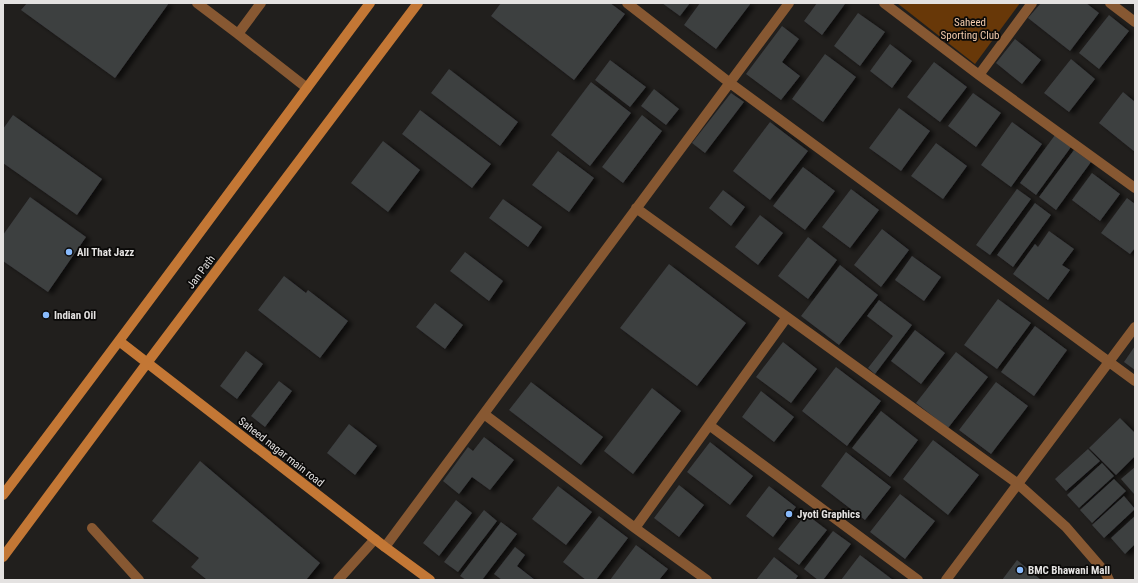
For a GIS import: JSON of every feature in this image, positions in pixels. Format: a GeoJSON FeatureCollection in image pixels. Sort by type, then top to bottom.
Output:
{"type":"FeatureCollection","features":[{"type":"Feature","properties":{"kind":"main road"},"geometry":{"type":"LineString","coordinates":[[3,495],[86,386],[370,3]]}},
{"type":"Feature","properties":{"kind":"main road","name":"Jan Path"},"geometry":{"type":"LineString","coordinates":[[3,557],[418,3]]}},
{"type":"Feature","properties":{"kind":"main road","name":"Saheed nagar main road"},"geometry":{"type":"LineString","coordinates":[[119,341],[385,547],[430,580]]}},
{"type":"Feature","properties":{"kind":"street"},"geometry":{"type":"LineString","coordinates":[[197,3],[307,88]]}},
{"type":"Feature","properties":{"kind":"street"},"geometry":{"type":"LineString","coordinates":[[238,34],[261,3]]}},
{"type":"Feature","properties":{"kind":"street"},"geometry":{"type":"LineString","coordinates":[[627,3],[730,83],[1135,381]]}},
{"type":"Feature","properties":{"kind":"street"},"geometry":{"type":"LineString","coordinates":[[385,547],[789,3]]}},
{"type":"Feature","properties":{"kind":"street"},"geometry":{"type":"LineString","coordinates":[[884,3],[979,75],[1135,188]]}},
{"type":"Feature","properties":{"kind":"street"},"geometry":{"type":"LineString","coordinates":[[979,75],[1032,3]]}},
{"type":"Feature","properties":{"kind":"street"},"geometry":{"type":"LineString","coordinates":[[1110,3],[1135,22]]}},
{"type":"Feature","properties":{"kind":"street"},"geometry":{"type":"LineString","coordinates":[[636,208],[1018,484],[1066,527],[1105,572],[1109,580]]}},
{"type":"Feature","properties":{"kind":"street"},"geometry":{"type":"LineString","coordinates":[[635,528],[786,317]]}},
{"type":"Feature","properties":{"kind":"street"},"geometry":{"type":"LineString","coordinates":[[946,580],[1135,327]]}},
{"type":"Feature","properties":{"kind":"street"},"geometry":{"type":"LineString","coordinates":[[484,414],[635,528],[707,580]]}},
{"type":"Feature","properties":{"kind":"street"},"geometry":{"type":"LineString","coordinates":[[709,425],[918,580]]}},
{"type":"Feature","properties":{"kind":"street"},"geometry":{"type":"LineString","coordinates":[[92,528],[139,580]]}},
{"type":"Feature","properties":{"kind":"street"},"geometry":{"type":"LineString","coordinates":[[338,580],[375,539]]}},
{"type":"Feature","properties":{"kind":"green space","name":"Saheed Sporting Club"},"geometry":{"type":"Polygon","coordinates":[[[897,3],[1020,3],[975,64],[897,3]]]}},
{"type":"Feature","properties":{"kind":"building"},"geometry":{"type":"Polygon","coordinates":[[[27,3],[169,3],[115,78],[21,10],[27,3]]]}},
{"type":"Feature","properties":{"kind":"building"},"geometry":{"type":"Polygon","coordinates":[[[501,3],[610,3],[625,14],[574,80],[491,16],[501,3]]]}},
{"type":"Feature","properties":{"kind":"building"},"geometry":{"type":"Polygon","coordinates":[[[662,3],[690,3],[680,16],[662,3]]]}},
{"type":"Feature","properties":{"kind":"building"},"geometry":{"type":"Polygon","coordinates":[[[700,3],[751,3],[716,49],[684,25],[700,3]]]}},
{"type":"Feature","properties":{"kind":"building"},"geometry":{"type":"Polygon","coordinates":[[[817,3],[845,4],[822,35],[804,21],[817,3]]]}},
{"type":"Feature","properties":{"kind":"building"},"geometry":{"type":"Polygon","coordinates":[[[1041,3],[1086,3],[1099,13],[1070,51],[1028,18],[1041,3]]]}},
{"type":"Feature","properties":{"kind":"building"},"geometry":{"type":"Polygon","coordinates":[[[858,13],[885,32],[860,66],[834,46],[858,13]]]}},
{"type":"Feature","properties":{"kind":"building"},"geometry":{"type":"Polygon","coordinates":[[[1109,15],[1129,31],[1099,69],[1079,53],[1109,15]]]}},
{"type":"Feature","properties":{"kind":"building"},"geometry":{"type":"Polygon","coordinates":[[[782,26],[799,39],[782,62],[800,76],[781,100],[746,74],[782,26]]]}},
{"type":"Feature","properties":{"kind":"building"},"geometry":{"type":"Polygon","coordinates":[[[1015,39],[1041,60],[1022,84],[996,63],[1015,39]]]}},
{"type":"Feature","properties":{"kind":"building"},"geometry":{"type":"Polygon","coordinates":[[[890,44],[912,61],[892,88],[870,71],[890,44]]]}},
{"type":"Feature","properties":{"kind":"building"},"geometry":{"type":"Polygon","coordinates":[[[825,54],[856,77],[823,122],[792,99],[825,54]]]}},
{"type":"Feature","properties":{"kind":"building"},"geometry":{"type":"Polygon","coordinates":[[[1071,59],[1095,79],[1069,112],[1044,93],[1071,59]]]}},
{"type":"Feature","properties":{"kind":"building"},"geometry":{"type":"Polygon","coordinates":[[[610,60],[646,87],[630,107],[595,80],[610,60]]]}},
{"type":"Feature","properties":{"kind":"building"},"geometry":{"type":"Polygon","coordinates":[[[934,62],[967,87],[940,122],[907,97],[934,62]]]}},
{"type":"Feature","properties":{"kind":"building"},"geometry":{"type":"Polygon","coordinates":[[[449,69],[518,122],[500,146],[431,93],[449,69]]]}},
{"type":"Feature","properties":{"kind":"building"},"geometry":{"type":"Polygon","coordinates":[[[591,82],[631,113],[590,166],[551,135],[591,82]]]}},
{"type":"Feature","properties":{"kind":"building"},"geometry":{"type":"Polygon","coordinates":[[[654,89],[679,109],[666,125],[641,106],[654,89]]]}},
{"type":"Feature","properties":{"kind":"building"},"geometry":{"type":"Polygon","coordinates":[[[1123,92],[1135,102],[1135,152],[1099,123],[1123,92]]]}},
{"type":"Feature","properties":{"kind":"building"},"geometry":{"type":"Polygon","coordinates":[[[731,93],[744,102],[705,153],[692,143],[731,93]]]}},
{"type":"Feature","properties":{"kind":"building"},"geometry":{"type":"Polygon","coordinates":[[[973,93],[1001,113],[976,147],[948,126],[973,93]]]}},
{"type":"Feature","properties":{"kind":"building"},"geometry":{"type":"Polygon","coordinates":[[[899,108],[930,131],[901,171],[869,148],[899,108]]]}},
{"type":"Feature","properties":{"kind":"building"},"geometry":{"type":"Polygon","coordinates":[[[420,110],[491,164],[472,188],[402,134],[420,110]]]}},
{"type":"Feature","properties":{"kind":"building"},"geometry":{"type":"Polygon","coordinates":[[[13,115],[102,179],[77,215],[3,163],[3,129],[13,115]]]}},
{"type":"Feature","properties":{"kind":"building"},"geometry":{"type":"Polygon","coordinates":[[[642,115],[662,131],[623,183],[602,167],[642,115]]]}},
{"type":"Feature","properties":{"kind":"building"},"geometry":{"type":"Polygon","coordinates":[[[770,122],[808,151],[770,200],[733,171],[770,122]]]}},
{"type":"Feature","properties":{"kind":"building"},"geometry":{"type":"Polygon","coordinates":[[[1012,122],[1042,144],[1011,187],[981,165],[1012,122]]]}},
{"type":"Feature","properties":{"kind":"building"},"geometry":{"type":"Polygon","coordinates":[[[1055,135],[1071,147],[1036,195],[1020,183],[1055,135]]]}},
{"type":"Feature","properties":{"kind":"building"},"geometry":{"type":"Polygon","coordinates":[[[383,141],[420,170],[388,212],[351,183],[383,141]]]}},
{"type":"Feature","properties":{"kind":"building"},"geometry":{"type":"Polygon","coordinates":[[[936,143],[967,166],[943,199],[911,176],[936,143]]]}},
{"type":"Feature","properties":{"kind":"building"},"geometry":{"type":"Polygon","coordinates":[[[1074,150],[1091,162],[1056,210],[1039,197],[1074,150]]]}},
{"type":"Feature","properties":{"kind":"building"},"geometry":{"type":"Polygon","coordinates":[[[558,151],[594,178],[569,212],[532,185],[558,151]]]}},
{"type":"Feature","properties":{"kind":"building"},"geometry":{"type":"Polygon","coordinates":[[[803,167],[835,191],[805,230],[773,206],[803,167]]]}},
{"type":"Feature","properties":{"kind":"building"},"geometry":{"type":"Polygon","coordinates":[[[1092,173],[1120,194],[1100,221],[1072,200],[1092,173]]]}},
{"type":"Feature","properties":{"kind":"building"},"geometry":{"type":"Polygon","coordinates":[[[851,189],[879,210],[850,248],[822,227],[851,189]]]}},
{"type":"Feature","properties":{"kind":"building"},"geometry":{"type":"Polygon","coordinates":[[[1017,189],[1031,199],[990,255],[976,245],[1017,189]]]}},
{"type":"Feature","properties":{"kind":"building"},"geometry":{"type":"Polygon","coordinates":[[[723,190],[745,207],[731,226],[709,208],[723,190]]]}},
{"type":"Feature","properties":{"kind":"building"},"geometry":{"type":"Polygon","coordinates":[[[30,197],[86,237],[48,292],[3,261],[3,235],[30,197]]]}},
{"type":"Feature","properties":{"kind":"building"},"geometry":{"type":"Polygon","coordinates":[[[1127,198],[1135,204],[1135,248],[1130,254],[1101,233],[1127,198]]]}},
{"type":"Feature","properties":{"kind":"building"},"geometry":{"type":"Polygon","coordinates":[[[503,199],[542,227],[528,247],[489,218],[503,199]]]}},
{"type":"Feature","properties":{"kind":"building"},"geometry":{"type":"Polygon","coordinates":[[[1035,203],[1051,215],[1013,267],[997,255],[1035,203]]]}},
{"type":"Feature","properties":{"kind":"building"},"geometry":{"type":"Polygon","coordinates":[[[760,215],[783,233],[758,265],[735,247],[760,215]]]}},
{"type":"Feature","properties":{"kind":"building"},"geometry":{"type":"Polygon","coordinates":[[[882,229],[909,250],[881,287],[854,265],[882,229]]]}},
{"type":"Feature","properties":{"kind":"building"},"geometry":{"type":"Polygon","coordinates":[[[1049,231],[1074,249],[1062,265],[1070,270],[1048,300],[1013,274],[1035,244],[1038,247],[1049,231]]]}},
{"type":"Feature","properties":{"kind":"building"},"geometry":{"type":"Polygon","coordinates":[[[808,237],[837,260],[808,299],[778,276],[808,237]]]}},
{"type":"Feature","properties":{"kind":"building"},"geometry":{"type":"Polygon","coordinates":[[[465,252],[503,281],[489,301],[450,271],[465,252]]]}},
{"type":"Feature","properties":{"kind":"building"},"geometry":{"type":"Polygon","coordinates":[[[912,256],[941,277],[924,301],[895,280],[912,256]]]}},
{"type":"Feature","properties":{"kind":"building"},"geometry":{"type":"Polygon","coordinates":[[[669,264],[746,323],[697,386],[620,328],[669,264]]]}},
{"type":"Feature","properties":{"kind":"building"},"geometry":{"type":"Polygon","coordinates":[[[840,265],[878,295],[839,345],[801,316],[840,265]]]}},
{"type":"Feature","properties":{"kind":"building"},"geometry":{"type":"Polygon","coordinates":[[[284,276],[306,293],[308,290],[348,321],[320,358],[258,310],[284,276]]]}},
{"type":"Feature","properties":{"kind":"building"},"geometry":{"type":"Polygon","coordinates":[[[998,299],[1031,323],[997,369],[964,345],[998,299]]]}},
{"type":"Feature","properties":{"kind":"building"},"geometry":{"type":"Polygon","coordinates":[[[879,300],[912,325],[875,374],[868,368],[893,336],[867,316],[879,300]]]}},
{"type":"Feature","properties":{"kind":"building"},"geometry":{"type":"Polygon","coordinates":[[[435,303],[463,325],[445,349],[416,327],[435,303]]]}},
{"type":"Feature","properties":{"kind":"building"},"geometry":{"type":"Polygon","coordinates":[[[1035,326],[1067,350],[1034,396],[1001,372],[1035,326]]]}},
{"type":"Feature","properties":{"kind":"building"},"geometry":{"type":"Polygon","coordinates":[[[915,330],[945,353],[921,384],[891,361],[915,330]]]}},
{"type":"Feature","properties":{"kind":"building"},"geometry":{"type":"Polygon","coordinates":[[[783,342],[817,369],[791,403],[756,377],[783,342]]]}},
{"type":"Feature","properties":{"kind":"building"},"geometry":{"type":"Polygon","coordinates":[[[1135,346],[1135,370],[1124,362],[1135,346]]]}},
{"type":"Feature","properties":{"kind":"building"},"geometry":{"type":"Polygon","coordinates":[[[246,351],[263,364],[237,399],[220,386],[246,351]]]}},
{"type":"Feature","properties":{"kind":"building"},"geometry":{"type":"Polygon","coordinates":[[[956,352],[988,377],[948,428],[916,403],[956,352]]]}},
{"type":"Feature","properties":{"kind":"building"},"geometry":{"type":"Polygon","coordinates":[[[836,367],[881,401],[847,446],[802,411],[836,367]]]}},
{"type":"Feature","properties":{"kind":"building"},"geometry":{"type":"Polygon","coordinates":[[[279,381],[292,391],[265,427],[251,416],[279,381]]]}},
{"type":"Feature","properties":{"kind":"building"},"geometry":{"type":"Polygon","coordinates":[[[531,382],[603,437],[581,465],[509,410],[531,382]]]}},
{"type":"Feature","properties":{"kind":"building"},"geometry":{"type":"Polygon","coordinates":[[[996,382],[1028,406],[991,454],[959,430],[996,382]]]}},
{"type":"Feature","properties":{"kind":"building"},"geometry":{"type":"Polygon","coordinates":[[[652,388],[681,411],[633,474],[604,451],[652,388]]]}},
{"type":"Feature","properties":{"kind":"building"},"geometry":{"type":"Polygon","coordinates":[[[761,391],[794,417],[774,442],[742,417],[761,391]]]}},
{"type":"Feature","properties":{"kind":"building"},"geometry":{"type":"Polygon","coordinates":[[[881,411],[918,440],[890,477],[852,448],[881,411]]]}},
{"type":"Feature","properties":{"kind":"building"},"geometry":{"type":"Polygon","coordinates":[[[1120,418],[1135,433],[1135,456],[1116,475],[1089,448],[1120,418]]]}},
{"type":"Feature","properties":{"kind":"building"},"geometry":{"type":"Polygon","coordinates":[[[349,424],[377,446],[355,475],[327,453],[349,424]]]}},
{"type":"Feature","properties":{"kind":"building"},"geometry":{"type":"Polygon","coordinates":[[[484,437],[514,460],[490,490],[472,477],[459,494],[443,481],[468,447],[473,451],[484,437]]]}},
{"type":"Feature","properties":{"kind":"building"},"geometry":{"type":"Polygon","coordinates":[[[933,440],[979,475],[948,515],[903,479],[933,440]]]}},
{"type":"Feature","properties":{"kind":"building"},"geometry":{"type":"Polygon","coordinates":[[[710,442],[753,476],[730,505],[687,472],[710,442]]]}},
{"type":"Feature","properties":{"kind":"building"},"geometry":{"type":"Polygon","coordinates":[[[1088,449],[1100,461],[1066,491],[1055,479],[1088,449]]]}},
{"type":"Feature","properties":{"kind":"building"},"geometry":{"type":"Polygon","coordinates":[[[846,452],[891,487],[865,520],[821,486],[846,452]]]}},
{"type":"Feature","properties":{"kind":"building"},"geometry":{"type":"Polygon","coordinates":[[[200,461],[320,563],[306,580],[206,580],[191,567],[199,558],[152,521],[200,461]]]}},
{"type":"Feature","properties":{"kind":"building"},"geometry":{"type":"Polygon","coordinates":[[[1102,463],[1114,476],[1079,508],[1067,495],[1102,463]]]}},
{"type":"Feature","properties":{"kind":"building"},"geometry":{"type":"Polygon","coordinates":[[[1135,467],[1135,495],[1121,479],[1135,467]]]}},
{"type":"Feature","properties":{"kind":"building"},"geometry":{"type":"Polygon","coordinates":[[[1114,479],[1126,491],[1092,523],[1080,510],[1114,479]]]}},
{"type":"Feature","properties":{"kind":"building"},"geometry":{"type":"Polygon","coordinates":[[[679,485],[704,505],[679,537],[654,518],[679,485]]]}},
{"type":"Feature","properties":{"kind":"building"},"geometry":{"type":"Polygon","coordinates":[[[558,486],[592,512],[566,545],[532,519],[558,486]]]}},
{"type":"Feature","properties":{"kind":"building"},"geometry":{"type":"Polygon","coordinates":[[[769,486],[796,507],[773,537],[746,516],[769,486]]]}},
{"type":"Feature","properties":{"kind":"building"},"geometry":{"type":"Polygon","coordinates":[[[900,494],[935,521],[905,559],[870,532],[900,494]]]}},
{"type":"Feature","properties":{"kind":"building"},"geometry":{"type":"Polygon","coordinates":[[[1124,496],[1135,509],[1104,538],[1092,525],[1124,496]]]}},
{"type":"Feature","properties":{"kind":"building"},"geometry":{"type":"Polygon","coordinates":[[[456,500],[472,513],[439,556],[423,543],[456,500]]]}},
{"type":"Feature","properties":{"kind":"building"},"geometry":{"type":"Polygon","coordinates":[[[484,510],[497,521],[458,572],[444,562],[484,510]]]}},
{"type":"Feature","properties":{"kind":"building"},"geometry":{"type":"Polygon","coordinates":[[[806,514],[827,530],[799,565],[778,549],[806,514]]]}},
{"type":"Feature","properties":{"kind":"building"},"geometry":{"type":"Polygon","coordinates":[[[599,516],[628,538],[596,580],[586,580],[563,562],[599,516]]]}},
{"type":"Feature","properties":{"kind":"building"},"geometry":{"type":"Polygon","coordinates":[[[1135,516],[1135,544],[1125,554],[1111,538],[1135,516]]]}},
{"type":"Feature","properties":{"kind":"building"},"geometry":{"type":"Polygon","coordinates":[[[501,522],[517,534],[482,580],[466,580],[460,576],[501,522]]]}},
{"type":"Feature","properties":{"kind":"building"},"geometry":{"type":"Polygon","coordinates":[[[833,531],[851,544],[823,580],[818,580],[804,569],[833,531]]]}},
{"type":"Feature","properties":{"kind":"building"},"geometry":{"type":"Polygon","coordinates":[[[636,545],[668,569],[659,580],[610,580],[636,545]]]}},
{"type":"Feature","properties":{"kind":"building"},"geometry":{"type":"Polygon","coordinates":[[[515,547],[525,555],[517,566],[535,580],[502,580],[494,574],[515,547]]]}},
{"type":"Feature","properties":{"kind":"building"},"geometry":{"type":"Polygon","coordinates":[[[860,555],[893,580],[841,580],[860,555]]]}},
{"type":"Feature","properties":{"kind":"building"},"geometry":{"type":"Polygon","coordinates":[[[774,557],[798,576],[795,580],[756,580],[774,557]]]}},
{"type":"Feature","properties":{"kind":"building","name":"BMC Bhawani Mall"},"geometry":{"type":"Polygon","coordinates":[[[1017,560],[1041,580],[1002,580],[1017,560]]]}},
{"type":"Feature","properties":{"kind":"place","name":"All That Jazz"},"geometry":{"type":"Point","coordinates":[69,252]}},
{"type":"Feature","properties":{"kind":"place","name":"Indian Oil"},"geometry":{"type":"Point","coordinates":[46,315]}},
{"type":"Feature","properties":{"kind":"place","name":"Jyoti Graphics"},"geometry":{"type":"Point","coordinates":[789,514]}},
{"type":"Feature","properties":{"kind":"place","name":"BMC Bhawani Mall"},"geometry":{"type":"Point","coordinates":[1020,570]}}]}
